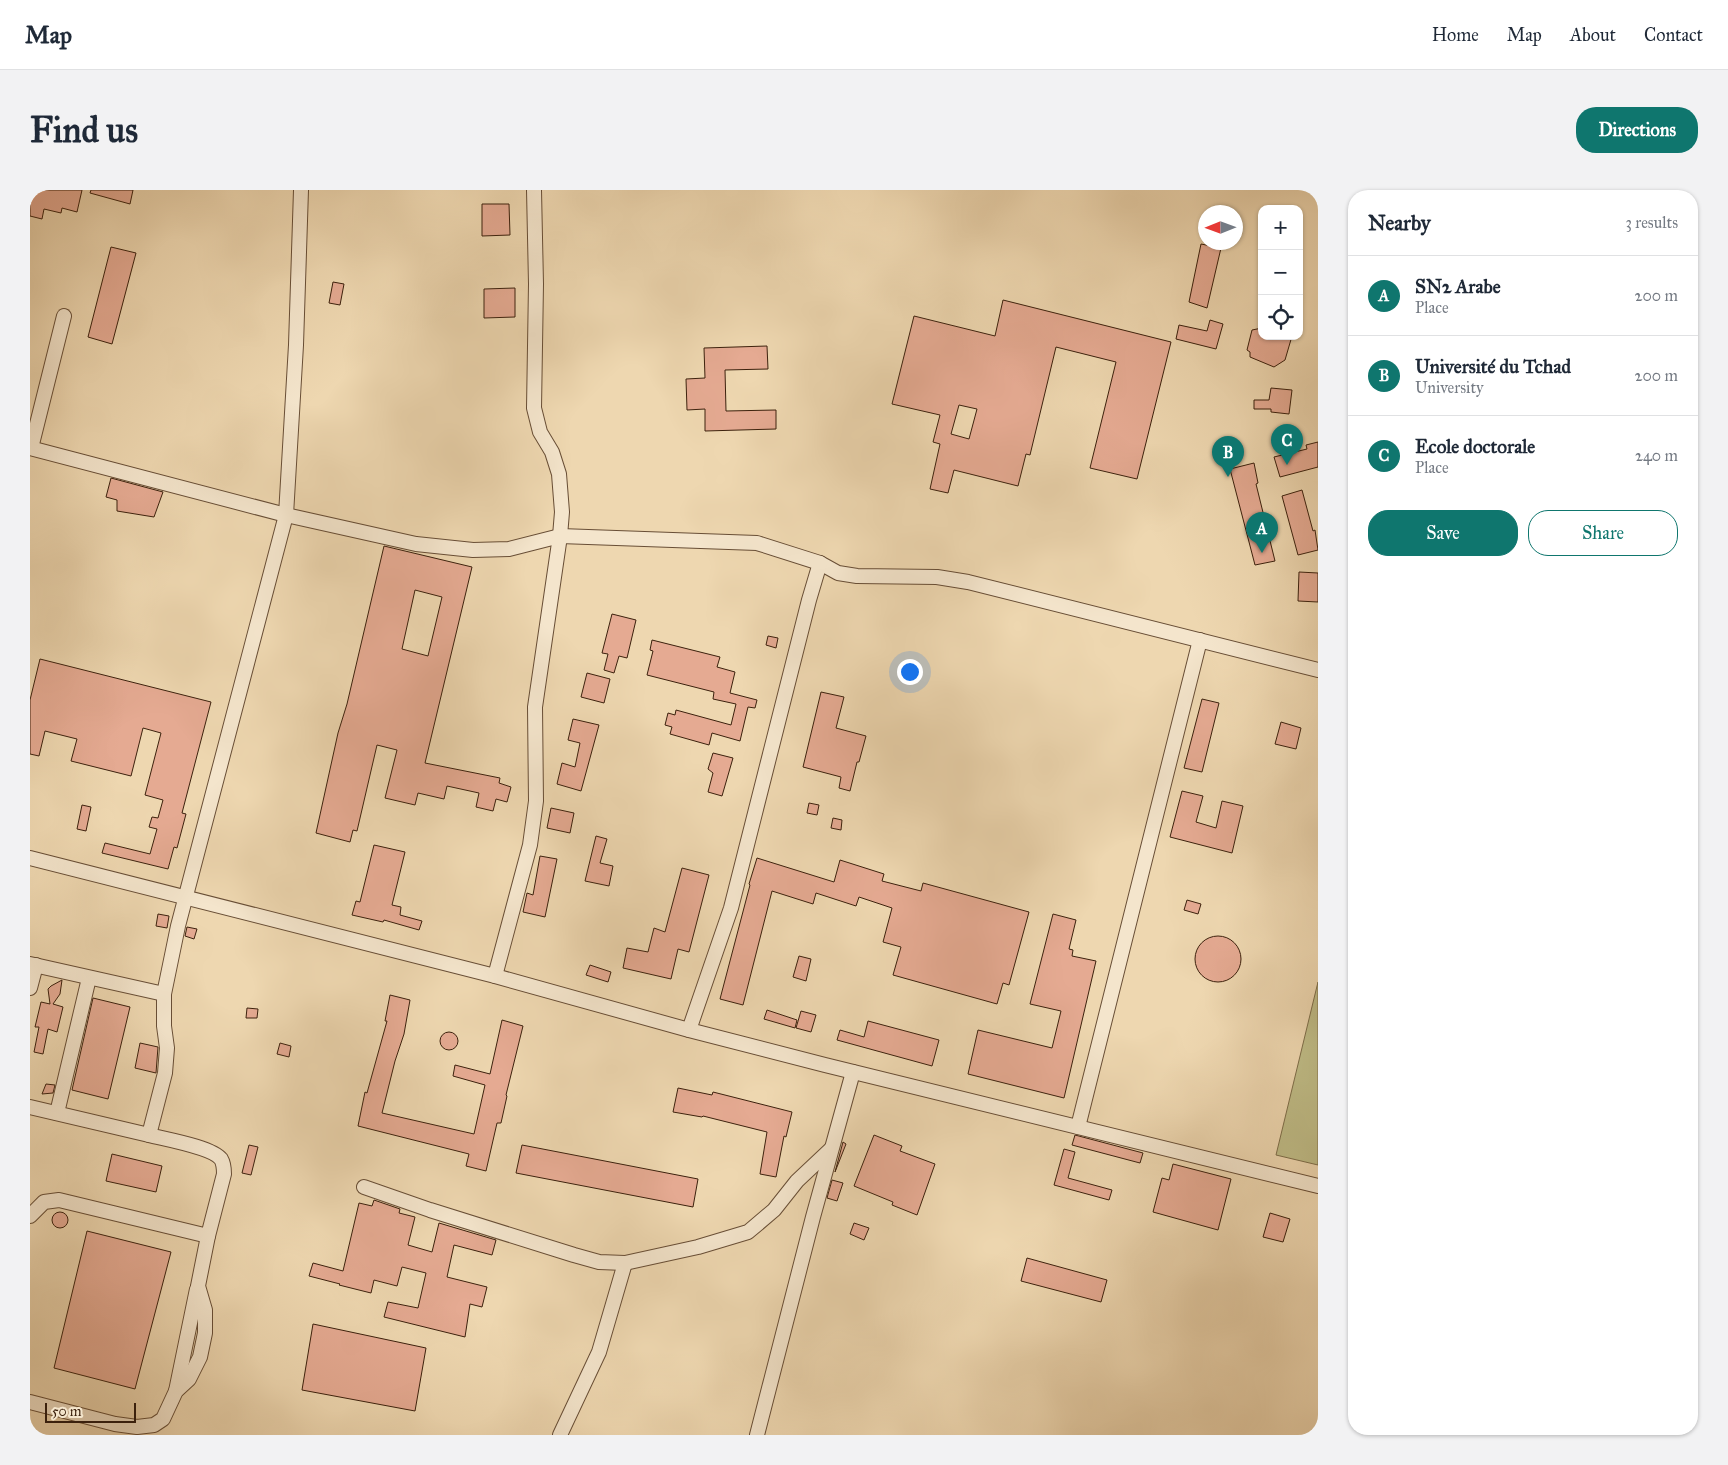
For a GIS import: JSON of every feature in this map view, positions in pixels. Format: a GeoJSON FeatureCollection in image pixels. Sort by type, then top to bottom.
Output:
{"type":"FeatureCollection","features":[{"type":"Feature","properties":{"kind":"street"},"geometry":{"type":"LineString","coordinates":[[149,1135],[165,1073],[167,1048],[164,1026],[164,994],[186,897],[286,516],[296,345],[300,190]]}},
{"type":"Feature","properties":{"kind":"street"},"geometry":{"type":"LineString","coordinates":[[495,976],[530,844],[536,802],[535,707],[562,512],[559,474],[552,452],[540,432],[534,408],[536,284],[534,190]]}},
{"type":"Feature","properties":{"kind":"street"},"geometry":{"type":"LineString","coordinates":[[64,316],[31,448],[286,516],[416,544],[473,550],[509,549],[560,536],[757,543],[820,564],[838,573],[857,576],[937,577],[968,582],[1318,670]]}},
{"type":"Feature","properties":{"kind":"street"},"geometry":{"type":"LineString","coordinates":[[689,1030],[731,908],[809,600],[820,564]]}},
{"type":"Feature","properties":{"kind":"street"},"geometry":{"type":"LineString","coordinates":[[1078,1127],[1200,640]]}},
{"type":"Feature","properties":{"kind":"street"},"geometry":{"type":"LineString","coordinates":[[30,858],[495,976],[689,1030],[853,1072],[1318,1186]]}},
{"type":"Feature","properties":{"kind":"street"},"geometry":{"type":"LineString","coordinates":[[30,988],[33,965],[164,994]]}},
{"type":"Feature","properties":{"kind":"street"},"geometry":{"type":"LineString","coordinates":[[57,1113],[89,978]]}},
{"type":"Feature","properties":{"kind":"street"},"geometry":{"type":"LineString","coordinates":[[757,1435],[831,1149],[853,1072]]}},
{"type":"Feature","properties":{"kind":"street"},"geometry":{"type":"LineString","coordinates":[[30,1107],[197,1147],[220,1158],[224,1174],[208,1236],[176,1391],[163,1419],[154,1426],[137,1427],[116,1424],[30,1402]]}},
{"type":"Feature","properties":{"kind":"street"},"geometry":{"type":"LineString","coordinates":[[364,1187],[430,1210],[574,1255],[599,1262],[624,1263],[698,1247],[748,1232],[774,1210],[797,1181],[831,1149]]}},
{"type":"Feature","properties":{"kind":"street"},"geometry":{"type":"LineString","coordinates":[[30,1216],[44,1202],[59,1200],[208,1236]]}},
{"type":"Feature","properties":{"kind":"street"},"geometry":{"type":"LineString","coordinates":[[560,1435],[599,1352],[624,1263]]}},
{"type":"Feature","properties":{"kind":"shaded area"},"geometry":{"type":"Polygon","coordinates":[[[1318,982],[1318,1165],[1276,1155],[1318,982]]]}},
{"type":"Feature","properties":{"kind":"building"},"geometry":{"type":"Polygon","coordinates":[[[30,190],[82,190],[77,212],[62,208],[61,213],[44,209],[42,219],[30,216],[30,190]]]}},
{"type":"Feature","properties":{"kind":"building"},"geometry":{"type":"Polygon","coordinates":[[[91,190],[133,190],[130,204],[90,193],[91,190]]]}},
{"type":"Feature","properties":{"kind":"building"},"geometry":{"type":"Polygon","coordinates":[[[482,204],[509,204],[510,235],[482,236],[482,204]]]}},
{"type":"Feature","properties":{"kind":"building"},"geometry":{"type":"Polygon","coordinates":[[[111,247],[136,253],[112,344],[88,337],[111,247]]]}},
{"type":"Feature","properties":{"kind":"building"},"geometry":{"type":"Polygon","coordinates":[[[1200,250],[1221,250],[1207,308],[1189,302],[1200,250]]]}},
{"type":"Feature","properties":{"kind":"building"},"geometry":{"type":"Polygon","coordinates":[[[333,282],[344,284],[340,305],[329,303],[333,282]]]}},
{"type":"Feature","properties":{"kind":"building"},"geometry":{"type":"Polygon","coordinates":[[[515,288],[515,317],[484,318],[484,289],[515,288]]]}},
{"type":"Feature","properties":{"kind":"building"},"geometry":{"type":"Polygon","coordinates":[[[1003,300],[1171,342],[1137,479],[1090,468],[1116,362],[1056,347],[1030,455],[1026,454],[1018,486],[954,470],[948,493],[930,489],[940,444],[933,442],[940,415],[892,404],[914,316],[995,336],[1003,300]],[[959,405],[951,434],[969,439],[977,409],[959,405]]]}},
{"type":"Feature","properties":{"kind":"building"},"geometry":{"type":"Polygon","coordinates":[[[1210,320],[1223,324],[1216,349],[1176,339],[1179,325],[1207,331],[1210,320]]]}},
{"type":"Feature","properties":{"kind":"building"},"geometry":{"type":"Polygon","coordinates":[[[1258,329],[1258,340],[1291,340],[1285,360],[1274,367],[1250,357],[1250,352],[1247,350],[1252,330],[1258,329]]]}},
{"type":"Feature","properties":{"kind":"building"},"geometry":{"type":"Polygon","coordinates":[[[767,346],[768,369],[725,370],[726,411],[776,410],[776,429],[705,431],[705,409],[687,410],[686,379],[705,378],[704,348],[767,346]]]}},
{"type":"Feature","properties":{"kind":"building"},"geometry":{"type":"Polygon","coordinates":[[[1271,388],[1292,390],[1289,414],[1271,412],[1271,409],[1254,409],[1254,400],[1269,400],[1271,388]]]}},
{"type":"Feature","properties":{"kind":"building"},"geometry":{"type":"Polygon","coordinates":[[[1318,442],[1318,467],[1280,477],[1274,457],[1307,449],[1306,445],[1318,442]]]}},
{"type":"Feature","properties":{"kind":"building"},"geometry":{"type":"Polygon","coordinates":[[[1254,463],[1258,483],[1256,484],[1275,561],[1255,565],[1230,469],[1254,463]]]}},
{"type":"Feature","properties":{"kind":"building"},"geometry":{"type":"Polygon","coordinates":[[[111,478],[163,492],[154,517],[117,511],[117,500],[106,497],[111,478]]]}},
{"type":"Feature","properties":{"kind":"building"},"geometry":{"type":"Polygon","coordinates":[[[1302,490],[1313,531],[1315,530],[1318,550],[1298,555],[1282,496],[1302,490]]]}},
{"type":"Feature","properties":{"kind":"building"},"geometry":{"type":"Polygon","coordinates":[[[384,546],[472,567],[425,763],[500,778],[499,783],[511,787],[507,802],[496,799],[493,811],[476,807],[479,793],[447,786],[444,799],[418,793],[415,805],[385,798],[397,750],[377,745],[357,831],[353,830],[350,842],[316,833],[338,733],[347,704],[384,546]],[[415,590],[402,649],[428,656],[442,597],[415,590]]]}},
{"type":"Feature","properties":{"kind":"building"},"geometry":{"type":"Polygon","coordinates":[[[1299,572],[1318,573],[1318,602],[1298,601],[1299,572]]]}},
{"type":"Feature","properties":{"kind":"building"},"geometry":{"type":"Polygon","coordinates":[[[612,614],[636,620],[627,658],[619,656],[614,673],[604,670],[608,654],[602,653],[612,614]]]}},
{"type":"Feature","properties":{"kind":"building"},"geometry":{"type":"Polygon","coordinates":[[[768,636],[778,638],[776,648],[766,645],[768,636]]]}},
{"type":"Feature","properties":{"kind":"building"},"geometry":{"type":"Polygon","coordinates":[[[652,640],[720,657],[717,667],[735,672],[730,693],[757,700],[755,708],[748,707],[740,741],[712,733],[709,745],[670,734],[672,727],[665,725],[668,713],[675,715],[676,710],[731,725],[736,704],[713,699],[714,692],[647,675],[653,651],[650,650],[652,640]]]}},
{"type":"Feature","properties":{"kind":"building"},"geometry":{"type":"Polygon","coordinates":[[[40,659],[211,702],[182,813],[186,814],[177,848],[174,847],[168,869],[102,853],[105,843],[150,854],[157,829],[149,827],[152,817],[158,818],[163,800],[145,795],[161,733],[143,728],[131,776],[71,761],[77,739],[45,731],[39,756],[30,754],[30,700],[40,659]]]}},
{"type":"Feature","properties":{"kind":"building"},"geometry":{"type":"Polygon","coordinates":[[[587,673],[610,679],[604,703],[581,697],[587,673]]]}},
{"type":"Feature","properties":{"kind":"building"},"geometry":{"type":"Polygon","coordinates":[[[821,692],[844,697],[836,728],[866,736],[850,791],[839,788],[841,777],[803,767],[821,692]]]}},
{"type":"Feature","properties":{"kind":"building"},"geometry":{"type":"Polygon","coordinates":[[[1202,699],[1219,703],[1202,772],[1184,768],[1202,699]]]}},
{"type":"Feature","properties":{"kind":"building"},"geometry":{"type":"Polygon","coordinates":[[[573,719],[599,725],[581,791],[557,784],[562,763],[575,767],[580,743],[568,740],[573,719]]]}},
{"type":"Feature","properties":{"kind":"building"},"geometry":{"type":"Polygon","coordinates":[[[1281,722],[1301,728],[1296,749],[1275,744],[1281,722]]]}},
{"type":"Feature","properties":{"kind":"building"},"geometry":{"type":"Polygon","coordinates":[[[713,753],[733,758],[722,796],[708,792],[713,773],[708,769],[713,753]]]}},
{"type":"Feature","properties":{"kind":"building"},"geometry":{"type":"Polygon","coordinates":[[[1182,791],[1203,796],[1196,822],[1216,828],[1222,801],[1243,806],[1232,853],[1170,837],[1182,791]]]}},
{"type":"Feature","properties":{"kind":"building"},"geometry":{"type":"Polygon","coordinates":[[[809,803],[819,805],[817,815],[807,813],[809,803]]]}},
{"type":"Feature","properties":{"kind":"building"},"geometry":{"type":"Polygon","coordinates":[[[82,805],[91,807],[86,831],[77,829],[82,805]]]}},
{"type":"Feature","properties":{"kind":"building"},"geometry":{"type":"Polygon","coordinates":[[[551,808],[574,813],[570,833],[547,828],[551,808]]]}},
{"type":"Feature","properties":{"kind":"building"},"geometry":{"type":"Polygon","coordinates":[[[833,818],[842,820],[841,830],[831,828],[833,818]]]}},
{"type":"Feature","properties":{"kind":"building"},"geometry":{"type":"Polygon","coordinates":[[[596,836],[607,839],[600,863],[613,866],[609,886],[585,881],[596,836]]]}},
{"type":"Feature","properties":{"kind":"building"},"geometry":{"type":"Polygon","coordinates":[[[374,845],[405,852],[392,905],[401,907],[400,915],[422,921],[419,930],[384,920],[383,922],[352,915],[356,901],[360,902],[374,845]]]}},
{"type":"Feature","properties":{"kind":"building"},"geometry":{"type":"Polygon","coordinates":[[[540,856],[557,859],[545,917],[523,912],[527,893],[533,895],[540,856]]]}},
{"type":"Feature","properties":{"kind":"building"},"geometry":{"type":"Polygon","coordinates":[[[757,858],[834,882],[840,860],[884,874],[882,881],[921,891],[923,883],[1029,912],[1009,985],[1003,983],[997,1004],[893,975],[901,947],[883,942],[892,908],[859,897],[856,906],[816,893],[813,904],[772,891],[743,1005],[720,999],[757,858]]]}},
{"type":"Feature","properties":{"kind":"building"},"geometry":{"type":"Polygon","coordinates":[[[682,868],[709,875],[689,952],[678,949],[671,979],[623,968],[627,948],[648,952],[654,928],[665,932],[682,868]]]}},
{"type":"Feature","properties":{"kind":"building"},"geometry":{"type":"Polygon","coordinates":[[[1187,900],[1201,904],[1198,914],[1184,910],[1187,900]]]}},
{"type":"Feature","properties":{"kind":"building"},"geometry":{"type":"Polygon","coordinates":[[[158,914],[169,916],[167,928],[156,926],[158,914]]]}},
{"type":"Feature","properties":{"kind":"building"},"geometry":{"type":"Polygon","coordinates":[[[1053,914],[1076,920],[1069,949],[1073,950],[1072,956],[1096,961],[1064,1098],[968,1074],[978,1030],[1052,1048],[1061,1011],[1030,1004],[1053,914]]]}},
{"type":"Feature","properties":{"kind":"building"},"geometry":{"type":"Polygon","coordinates":[[[187,927],[197,929],[194,939],[185,936],[187,927]]]}},
{"type":"Feature","properties":{"kind":"building"},"geometry":{"type":"Polygon","coordinates":[[[1213,936],[1223,936],[1237,946],[1241,959],[1237,972],[1231,978],[1223,982],[1213,982],[1199,972],[1195,964],[1195,954],[1205,940],[1213,936]]]}},
{"type":"Feature","properties":{"kind":"building"},"geometry":{"type":"Polygon","coordinates":[[[799,956],[811,959],[806,981],[793,977],[799,956]]]}},
{"type":"Feature","properties":{"kind":"building"},"geometry":{"type":"Polygon","coordinates":[[[590,965],[611,972],[608,982],[586,975],[590,965]]]}},
{"type":"Feature","properties":{"kind":"building"},"geometry":{"type":"Polygon","coordinates":[[[62,980],[60,994],[53,1004],[63,1007],[57,1032],[48,1029],[43,1054],[34,1052],[39,1027],[35,1027],[41,1002],[50,1004],[48,989],[62,980]]]}},
{"type":"Feature","properties":{"kind":"building"},"geometry":{"type":"Polygon","coordinates":[[[390,995],[410,1000],[404,1034],[382,1113],[474,1134],[485,1085],[453,1076],[455,1065],[490,1074],[502,1020],[523,1026],[501,1123],[497,1123],[486,1171],[466,1166],[469,1154],[358,1126],[365,1092],[367,1093],[387,1021],[385,1021],[390,995]]]}},
{"type":"Feature","properties":{"kind":"building"},"geometry":{"type":"Polygon","coordinates":[[[93,998],[130,1007],[108,1099],[72,1090],[93,998]]]}},
{"type":"Feature","properties":{"kind":"building"},"geometry":{"type":"Polygon","coordinates":[[[247,1008],[258,1009],[257,1018],[246,1018],[247,1008]]]}},
{"type":"Feature","properties":{"kind":"building"},"geometry":{"type":"Polygon","coordinates":[[[767,1010],[797,1020],[795,1028],[764,1019],[767,1010]]]}},
{"type":"Feature","properties":{"kind":"building"},"geometry":{"type":"Polygon","coordinates":[[[801,1011],[816,1015],[811,1032],[796,1028],[801,1011]]]}},
{"type":"Feature","properties":{"kind":"building"},"geometry":{"type":"Polygon","coordinates":[[[868,1021],[939,1040],[932,1066],[837,1040],[840,1030],[864,1037],[868,1021]]]}},
{"type":"Feature","properties":{"kind":"building"},"geometry":{"type":"Polygon","coordinates":[[[445,1032],[453,1032],[458,1037],[456,1048],[445,1050],[440,1045],[440,1037],[445,1032]]]}},
{"type":"Feature","properties":{"kind":"building"},"geometry":{"type":"Polygon","coordinates":[[[140,1043],[158,1047],[156,1073],[135,1068],[140,1043]]]}},
{"type":"Feature","properties":{"kind":"building"},"geometry":{"type":"Polygon","coordinates":[[[280,1043],[291,1046],[289,1057],[277,1054],[280,1043]]]}},
{"type":"Feature","properties":{"kind":"building"},"geometry":{"type":"Polygon","coordinates":[[[46,1084],[55,1085],[53,1093],[42,1094],[46,1084]]]}},
{"type":"Feature","properties":{"kind":"building"},"geometry":{"type":"Polygon","coordinates":[[[678,1088],[712,1095],[713,1092],[792,1112],[786,1137],[784,1136],[776,1177],[760,1174],[767,1132],[703,1116],[673,1112],[678,1088]]]}},
{"type":"Feature","properties":{"kind":"building"},"geometry":{"type":"Polygon","coordinates":[[[874,1135],[902,1146],[900,1151],[935,1164],[917,1215],[892,1205],[893,1202],[854,1186],[874,1135]]]}},
{"type":"Feature","properties":{"kind":"building"},"geometry":{"type":"Polygon","coordinates":[[[1075,1135],[1143,1153],[1140,1163],[1072,1145],[1075,1135]]]}},
{"type":"Feature","properties":{"kind":"building"},"geometry":{"type":"Polygon","coordinates":[[[843,1142],[846,1144],[835,1172],[843,1142]]]}},
{"type":"Feature","properties":{"kind":"building"},"geometry":{"type":"Polygon","coordinates":[[[249,1145],[258,1147],[251,1175],[242,1173],[249,1145]]]}},
{"type":"Feature","properties":{"kind":"building"},"geometry":{"type":"Polygon","coordinates":[[[522,1145],[698,1179],[693,1207],[516,1173],[522,1145]]]}},
{"type":"Feature","properties":{"kind":"building"},"geometry":{"type":"Polygon","coordinates":[[[1064,1149],[1075,1152],[1068,1178],[1112,1190],[1109,1200],[1054,1185],[1064,1149]]]}},
{"type":"Feature","properties":{"kind":"building"},"geometry":{"type":"Polygon","coordinates":[[[112,1154],[162,1166],[156,1192],[106,1181],[112,1154]]]}},
{"type":"Feature","properties":{"kind":"building"},"geometry":{"type":"Polygon","coordinates":[[[1173,1164],[1231,1179],[1218,1230],[1153,1212],[1162,1178],[1169,1180],[1173,1164]]]}},
{"type":"Feature","properties":{"kind":"building"},"geometry":{"type":"Polygon","coordinates":[[[832,1180],[843,1183],[837,1201],[827,1198],[832,1180]]]}},
{"type":"Feature","properties":{"kind":"building"},"geometry":{"type":"Polygon","coordinates":[[[374,1200],[400,1209],[399,1213],[415,1217],[408,1245],[432,1252],[439,1223],[496,1240],[492,1255],[454,1245],[447,1277],[487,1287],[482,1307],[470,1304],[465,1337],[384,1317],[388,1302],[418,1308],[426,1273],[402,1267],[397,1286],[374,1280],[371,1293],[309,1276],[313,1263],[343,1271],[359,1203],[372,1206],[374,1200]]]}},
{"type":"Feature","properties":{"kind":"building"},"geometry":{"type":"Polygon","coordinates":[[[57,1212],[63,1212],[68,1217],[66,1226],[57,1228],[52,1223],[52,1217],[57,1212]]]}},
{"type":"Feature","properties":{"kind":"building"},"geometry":{"type":"Polygon","coordinates":[[[1270,1213],[1290,1219],[1283,1242],[1263,1237],[1270,1213]]]}},
{"type":"Feature","properties":{"kind":"building"},"geometry":{"type":"Polygon","coordinates":[[[854,1223],[869,1228],[864,1240],[850,1234],[854,1223]]]}},
{"type":"Feature","properties":{"kind":"building"},"geometry":{"type":"Polygon","coordinates":[[[87,1231],[171,1252],[135,1389],[54,1368],[87,1231]]]}},
{"type":"Feature","properties":{"kind":"building"},"geometry":{"type":"Polygon","coordinates":[[[1027,1258],[1107,1280],[1101,1302],[1021,1281],[1027,1258]]]}},
{"type":"Feature","properties":{"kind":"building"},"geometry":{"type":"Polygon","coordinates":[[[313,1324],[426,1348],[415,1411],[302,1390],[313,1324]]]}},
{"type":"Feature","properties":{"kind":"place","name":"Ecole doctorale"},"geometry":{"type":"Point","coordinates":[1287,465]}},
{"type":"Feature","properties":{"kind":"place","name":"Université du Tchad"},"geometry":{"type":"Point","coordinates":[1228,477]}},
{"type":"Feature","properties":{"kind":"place","name":"SN2 Arabe"},"geometry":{"type":"Point","coordinates":[1262,553]}}]}
